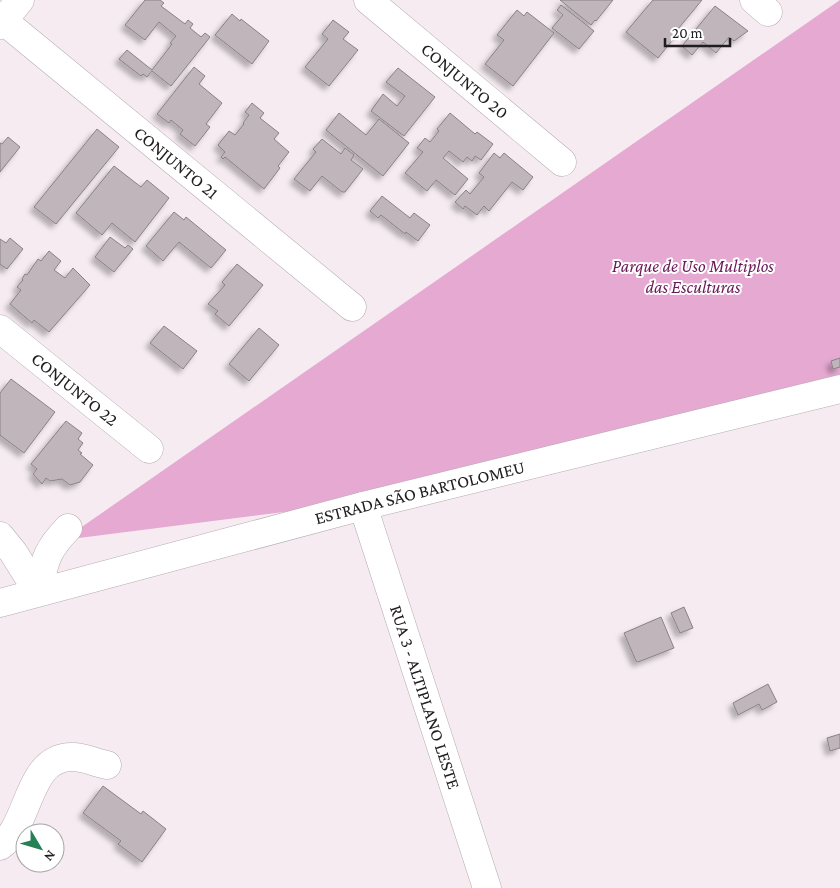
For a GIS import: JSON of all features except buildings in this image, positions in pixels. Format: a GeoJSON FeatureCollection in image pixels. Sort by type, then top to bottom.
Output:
{"type":"FeatureCollection","features":[{"type":"Feature","properties":{"kind":"street","name":"CONJUNTO 20"},"geometry":{"type":"LineString","coordinates":[[368,0],[562,162]]}},
{"type":"Feature","properties":{"kind":"street","name":"CONJUNTO 21"},"geometry":{"type":"LineString","coordinates":[[6,16],[352,308]]}},
{"type":"Feature","properties":{"kind":"street","name":"CONJUNTO 22"},"geometry":{"type":"LineString","coordinates":[[0,329],[149,449]]}},
{"type":"Feature","properties":{"kind":"street","name":"ESTRADA SÃO BARTOLOMEU"},"geometry":{"type":"LineString","coordinates":[[0,603],[363,506],[840,389]]}},
{"type":"Feature","properties":{"kind":"street","name":"RUA 3 - ALTIPLANO LESTE"},"geometry":{"type":"LineString","coordinates":[[363,506],[487,888]]}},
{"type":"Feature","properties":{"kind":"street"},"geometry":{"type":"LineString","coordinates":[[38,592],[46,556],[55,541],[68,528]]}},
{"type":"Feature","properties":{"kind":"street"},"geometry":{"type":"LineString","coordinates":[[0,536],[13,552],[38,592]]}},
{"type":"Feature","properties":{"kind":"street"},"geometry":{"type":"LineString","coordinates":[[0,846],[14,830],[40,772],[55,760],[73,757],[107,765]]}},
{"type":"Feature","properties":{"kind":"green space","name":"Parque de Uso Multiplos das Esculturas"},"geometry":{"type":"Polygon","coordinates":[[[840,0],[840,390],[363,502],[63,540],[840,0]]]}}]}
